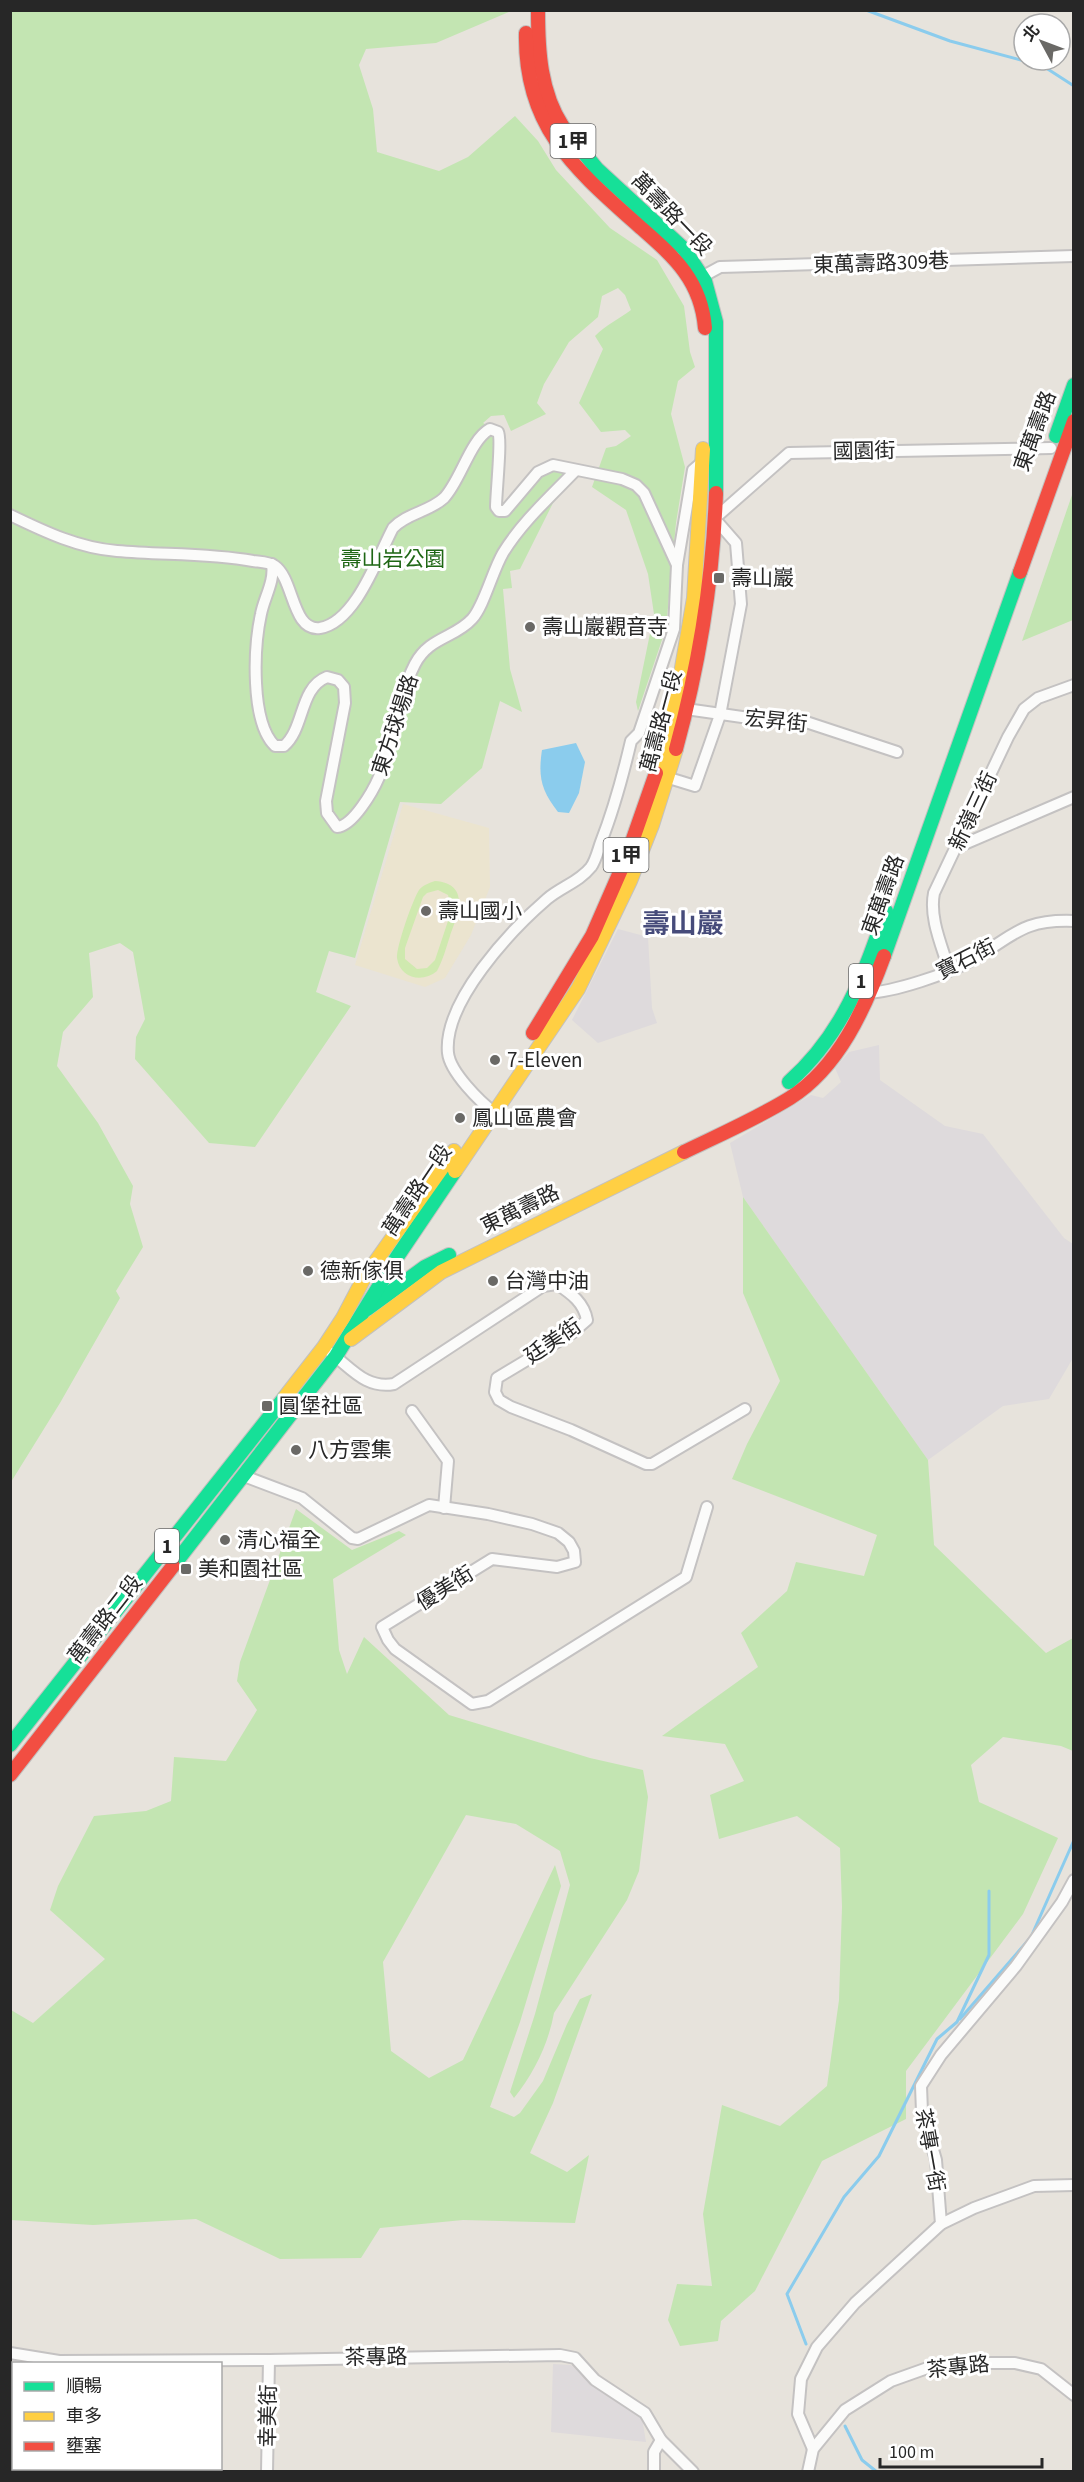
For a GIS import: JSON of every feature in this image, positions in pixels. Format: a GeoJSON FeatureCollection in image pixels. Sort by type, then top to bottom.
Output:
{"type":"FeatureCollection","features":[{"type":"Feature","properties":{"kind":"main road","name":"萬壽路一段"},"geometry":{"type":"LineString","coordinates":[[343,1318],[364,1278],[578,989],[628,888],[669,778],[700,652],[716,322],[713,300],[698,279],[571,159],[550,131],[538,111],[527,68],[526,10]]}},
{"type":"Feature","properties":{"kind":"main road","name":"萬壽路一段"},"geometry":{"type":"LineString","coordinates":[[538,10],[537,48],[551,107],[567,132],[598,168],[692,257],[698,279]]}},
{"type":"Feature","properties":{"kind":"main road","name":"東萬壽路"},"geometry":{"type":"LineString","coordinates":[[339,1351],[441,1272],[737,1126],[790,1097],[818,1074],[848,1037],[1074,385]]}},
{"type":"Feature","properties":{"kind":"main road","name":"東萬壽路"},"geometry":{"type":"LineString","coordinates":[[343,1318],[361,1314],[419,1272],[743,1110],[780,1089],[801,1073],[819,1053],[864,992],[1074,421]]}},
{"type":"Feature","properties":{"kind":"main road","name":"萬壽路一段"},"geometry":{"type":"LineString","coordinates":[[339,1351],[490,1109],[592,936],[638,824],[655,771],[686,649],[708,519]]}},
{"type":"Feature","properties":{"kind":"main road"},"geometry":{"type":"LineString","coordinates":[[397,1257],[399,1262],[419,1272]]}},
{"type":"Feature","properties":{"kind":"main road","name":"萬壽路二段"},"geometry":{"type":"LineString","coordinates":[[10,1745],[324,1347],[343,1318]]}},
{"type":"Feature","properties":{"kind":"main road"},"geometry":{"type":"LineString","coordinates":[[324,1347],[339,1351]]}},
{"type":"Feature","properties":{"kind":"main road","name":"萬壽路二段"},"geometry":{"type":"LineString","coordinates":[[10,1775],[339,1351]]}},
{"type":"Feature","properties":{"kind":"street","name":"東萬壽路309巷"},"geometry":{"type":"LineString","coordinates":[[698,279],[720,267],[1074,256]]}},
{"type":"Feature","properties":{"kind":"street"},"geometry":{"type":"LineString","coordinates":[[10,515],[65,540],[90,547],[116,551],[227,556],[272,564],[284,574],[299,616],[308,625],[322,628],[337,620],[352,605],[393,528],[401,519],[443,499],[457,481],[486,431],[494,429],[501,437],[497,465],[496,507],[499,511],[506,511],[529,480],[545,467],[560,466],[575,471],[622,479],[636,485],[644,493],[677,565]]}},
{"type":"Feature","properties":{"kind":"street","name":"國園街"},"geometry":{"type":"LineString","coordinates":[[708,519],[789,453],[1051,448]]}},
{"type":"Feature","properties":{"kind":"street"},"geometry":{"type":"LineString","coordinates":[[490,1109],[463,1082],[448,1055],[448,1042],[456,1017],[468,989],[486,961],[548,898],[582,876],[593,864],[609,822],[631,741],[639,733],[668,653],[674,629],[677,565],[693,470],[709,462]]}},
{"type":"Feature","properties":{"kind":"street","name":"東方球場路"},"geometry":{"type":"LineString","coordinates":[[272,564],[273,573],[261,610],[255,653],[261,719],[270,742],[275,746],[284,746],[293,737],[305,702],[315,685],[327,677],[342,683],[346,692],[345,703],[326,801],[330,819],[337,827],[340,827],[353,817],[376,785],[392,741],[400,703],[416,662],[438,639],[453,633],[471,621],[482,602],[494,571],[514,536],[575,471]]}},
{"type":"Feature","properties":{"kind":"street"},"geometry":{"type":"LineString","coordinates":[[669,778],[695,786],[720,715],[741,604],[736,543],[708,519]]}},
{"type":"Feature","properties":{"kind":"street","name":"新嶺三街"},"geometry":{"type":"LineString","coordinates":[[949,970],[931,904],[934,893],[1008,737],[1024,709],[1038,698],[1074,686]]}},
{"type":"Feature","properties":{"kind":"street","name":"宏昇街"},"geometry":{"type":"LineString","coordinates":[[686,709],[720,715],[803,721],[897,752]]}},
{"type":"Feature","properties":{"kind":"street"},"geometry":{"type":"LineString","coordinates":[[955,848],[1074,797]]}},
{"type":"Feature","properties":{"kind":"street","name":"寶石街"},"geometry":{"type":"LineString","coordinates":[[864,992],[894,990],[949,970],[973,960],[1025,927],[1038,922],[1074,921]]}},
{"type":"Feature","properties":{"kind":"street","name":"廷美街"},"geometry":{"type":"LineString","coordinates":[[339,1351],[362,1379],[373,1385],[394,1384],[543,1286],[558,1284],[574,1296],[585,1310],[587,1320],[572,1333],[497,1378],[495,1392],[499,1400],[646,1464],[652,1464],[745,1409]]}},
{"type":"Feature","properties":{"kind":"street"},"geometry":{"type":"LineString","coordinates":[[412,1411],[448,1461],[444,1508]]}},
{"type":"Feature","properties":{"kind":"street","name":"優美街"},"geometry":{"type":"LineString","coordinates":[[244,1476],[303,1498],[352,1538],[358,1539],[429,1505],[532,1524],[558,1533],[569,1542],[574,1551],[574,1562],[557,1567],[492,1559],[382,1627],[395,1649],[421,1670],[472,1704],[488,1701],[686,1577],[707,1507]]}},
{"type":"Feature","properties":{"kind":"street","name":"茶專一街"},"geometry":{"type":"LineString","coordinates":[[941,2224],[936,2160],[922,2112],[921,2086],[940,2055],[1016,1966],[1062,1902],[1074,1880]]}},
{"type":"Feature","properties":{"kind":"street"},"geometry":{"type":"LineString","coordinates":[[813,2449],[798,2414],[801,2379],[817,2347],[855,2303],[941,2224],[974,2208],[1034,2186],[1074,2186]]}},
{"type":"Feature","properties":{"kind":"street","name":"茶專路"},"geometry":{"type":"LineString","coordinates":[[10,2353],[59,2361],[560,2355],[575,2358],[595,2380],[645,2413],[661,2440],[693,2472]]}},
{"type":"Feature","properties":{"kind":"street","name":"幸美街"},"geometry":{"type":"LineString","coordinates":[[267,2472],[269,2360]]}},
{"type":"Feature","properties":{"kind":"street","name":"茶專路"},"geometry":{"type":"LineString","coordinates":[[808,2472],[813,2449],[845,2410],[891,2381],[933,2366],[1016,2363],[1041,2369],[1074,2395]]}},
{"type":"Feature","properties":{"kind":"street"},"geometry":{"type":"LineString","coordinates":[[654,2472],[654,2452],[661,2440]]}},
{"type":"Feature","properties":{"kind":"shaded area","name":"壽山國小"},"geometry":{"type":"Polygon","coordinates":[[[403,804],[489,828],[490,887],[471,935],[445,978],[425,987],[355,965],[403,804]]]}},
{"type":"Feature","properties":{"kind":"shaded area"},"geometry":{"type":"Polygon","coordinates":[[[618,929],[648,937],[652,1008],[657,1023],[598,1043],[572,1020],[618,929]]]}},
{"type":"Feature","properties":{"kind":"shaded area"},"geometry":{"type":"Polygon","coordinates":[[[879,1045],[880,1080],[945,1126],[983,1134],[1064,1238],[1073,1244],[1073,1358],[1049,1399],[1003,1406],[928,1460],[743,1197],[730,1143],[811,1095],[823,1098],[841,1082],[835,1068],[849,1052],[879,1045]]]}},
{"type":"Feature","properties":{"kind":"shaded area"},"geometry":{"type":"Polygon","coordinates":[[[553,2364],[571,2365],[609,2396],[633,2410],[642,2418],[646,2442],[551,2432],[553,2364]]]}},
{"type":"Feature","properties":{"kind":"green space","name":"壽山岩公園"},"geometry":{"type":"Polygon","coordinates":[[[11,11],[511,11],[436,43],[366,49],[359,65],[373,109],[377,152],[439,171],[468,157],[515,116],[538,141],[556,170],[610,228],[657,260],[684,306],[690,352],[695,367],[678,381],[671,414],[685,467],[676,523],[666,628],[638,711],[636,702],[654,614],[648,574],[626,510],[592,487],[606,448],[616,446],[631,436],[625,430],[601,432],[579,403],[603,349],[595,336],[631,310],[625,295],[618,288],[602,296],[598,317],[569,342],[544,384],[537,403],[546,414],[511,431],[504,415],[491,416],[483,423],[494,429],[499,511],[538,472],[570,469],[520,569],[510,571],[512,588],[503,589],[510,669],[522,712],[500,701],[482,768],[441,804],[400,802],[355,958],[329,951],[316,992],[351,1006],[255,1147],[209,1143],[135,1059],[136,1037],[145,1019],[133,952],[120,943],[89,953],[93,997],[63,1032],[57,1066],[98,1123],[133,1186],[130,1204],[143,1247],[116,1291],[120,1298],[60,1403],[11,1482],[11,11]]]}},
{"type":"Feature","properties":{"kind":"green space"},"geometry":{"type":"Polygon","coordinates":[[[1073,492],[1073,620],[1022,641],[1073,492]]]}},
{"type":"Feature","properties":{"kind":"green space"},"geometry":{"type":"Polygon","coordinates":[[[435,881],[446,883],[458,894],[456,919],[437,971],[425,977],[413,977],[407,975],[399,965],[397,952],[416,895],[426,884],[435,881]],[[438,890],[427,893],[423,897],[405,948],[405,959],[417,969],[427,968],[435,960],[452,909],[448,895],[438,890]]]}},
{"type":"Feature","properties":{"kind":"green space"},"geometry":{"type":"Polygon","coordinates":[[[743,1197],[928,1460],[934,1545],[1046,1653],[1073,1638],[1073,1751],[1061,1746],[1003,1737],[971,1765],[979,1802],[1058,1838],[1023,1914],[906,2071],[906,2119],[822,2161],[755,2291],[721,2321],[718,2341],[680,2346],[668,2320],[677,2284],[712,2286],[703,2214],[722,2105],[780,2126],[827,2086],[839,2000],[842,1907],[840,1848],[797,1816],[719,1839],[710,1795],[744,1781],[725,1744],[662,1736],[758,1667],[741,1633],[787,1591],[796,1562],[864,1576],[877,1535],[732,1479],[747,1444],[780,1381],[743,1293],[743,1197]]]}},
{"type":"Feature","properties":{"kind":"green space"},"geometry":{"type":"Polygon","coordinates":[[[296,1509],[352,1550],[399,1531],[406,1535],[333,1579],[339,1650],[347,1674],[364,1637],[449,1715],[590,1758],[643,1770],[648,1797],[639,1871],[627,1900],[554,2013],[539,2058],[528,2079],[514,2098],[510,2092],[535,2014],[570,1885],[560,1851],[516,1824],[466,1815],[383,1962],[391,2051],[429,2078],[463,2060],[555,1865],[561,1886],[520,2022],[490,2107],[514,2117],[520,2113],[543,2081],[580,1999],[592,1994],[553,2103],[530,2153],[567,2172],[589,2155],[575,2223],[463,2220],[380,2228],[361,2258],[280,2259],[196,2219],[93,2225],[11,2220],[11,2010],[33,2023],[105,1959],[50,1910],[58,1886],[94,1816],[146,1811],[171,1801],[174,1757],[226,1761],[257,1710],[237,1681],[240,1662],[296,1509]]]}},
{"type":"Feature","properties":{"kind":"water"},"geometry":{"type":"Polygon","coordinates":[[[576,743],[585,762],[579,793],[569,813],[558,812],[542,783],[540,768],[542,750],[576,743]]]}},
{"type":"Feature","properties":{"kind":"waterway"},"geometry":{"type":"LineString","coordinates":[[866,10],[950,41],[1043,66],[1074,86]]}},
{"type":"Feature","properties":{"kind":"waterway"},"geometry":{"type":"LineString","coordinates":[[960,2019],[1031,1937],[1074,1840]]}},
{"type":"Feature","properties":{"kind":"waterway"},"geometry":{"type":"LineString","coordinates":[[806,2344],[787,2294],[844,2197],[879,2156],[937,2039],[957,2022],[989,1955],[989,1891]]}},
{"type":"Feature","properties":{"kind":"waterway"},"geometry":{"type":"LineString","coordinates":[[845,2426],[862,2460],[877,2472]]}},
{"type":"Feature","properties":{"kind":"traffic: fast"},"geometry":{"type":"LineString","coordinates":[[563,127],[597,169],[684,249],[705,281],[716,322],[716,493]]}},
{"type":"Feature","properties":{"kind":"traffic: fast"},"geometry":{"type":"LineString","coordinates":[[1056,436],[1074,385]]}},
{"type":"Feature","properties":{"kind":"traffic: fast"},"geometry":{"type":"LineString","coordinates":[[884,956],[1020,572]]}},
{"type":"Feature","properties":{"kind":"traffic: fast"},"geometry":{"type":"LineString","coordinates":[[789,1082],[824,1044],[849,1003],[869,959],[886,911]]}},
{"type":"Feature","properties":{"kind":"traffic: fast"},"geometry":{"type":"LineString","coordinates":[[173,1566],[336,1356],[397,1257],[455,1171]]}},
{"type":"Feature","properties":{"kind":"traffic: fast"},"geometry":{"type":"LineString","coordinates":[[367,1309],[425,1267],[449,1255]]}},
{"type":"Feature","properties":{"kind":"traffic: fast"},"geometry":{"type":"LineString","coordinates":[[10,1745],[285,1397]]}},
{"type":"Feature","properties":{"kind":"traffic: slow"},"geometry":{"type":"LineString","coordinates":[[656,773],[679,685],[694,598],[703,449]]}},
{"type":"Feature","properties":{"kind":"traffic: slow"},"geometry":{"type":"LineString","coordinates":[[455,1171],[578,989],[630,881],[652,825],[676,749]]}},
{"type":"Feature","properties":{"kind":"traffic: slow"},"geometry":{"type":"LineString","coordinates":[[285,1397],[324,1347],[343,1318],[364,1278],[454,1151]]}},
{"type":"Feature","properties":{"kind":"traffic: slow"},"geometry":{"type":"LineString","coordinates":[[351,1339],[441,1272],[684,1152]]}},
{"type":"Feature","properties":{"kind":"traffic: jam"},"geometry":{"type":"LineString","coordinates":[[538,10],[540,55],[545,85],[549,100],[563,127]]}},
{"type":"Feature","properties":{"kind":"traffic: jam"},"geometry":{"type":"LineString","coordinates":[[526,33],[528,66],[534,95],[544,120],[558,144],[594,185],[664,249],[684,271],[698,296],[705,328]]}},
{"type":"Feature","properties":{"kind":"traffic: jam"},"geometry":{"type":"LineString","coordinates":[[1020,572],[1074,421]]}},
{"type":"Feature","properties":{"kind":"traffic: jam"},"geometry":{"type":"LineString","coordinates":[[676,749],[692,686],[704,622],[712,558],[716,493]]}},
{"type":"Feature","properties":{"kind":"traffic: jam"},"geometry":{"type":"LineString","coordinates":[[533,1033],[592,936],[627,856],[656,773]]}},
{"type":"Feature","properties":{"kind":"traffic: jam"},"geometry":{"type":"LineString","coordinates":[[684,1152],[790,1098],[823,1070],[859,1016],[884,956]]}},
{"type":"Feature","properties":{"kind":"traffic: jam"},"geometry":{"type":"LineString","coordinates":[[10,1775],[173,1566]]}},
{"type":"Feature","properties":{"kind":"place","name":"壽山巖"},"geometry":{"type":"Point","coordinates":[719,578]}},
{"type":"Feature","properties":{"kind":"place","name":"壽山巖觀音寺"},"geometry":{"type":"Point","coordinates":[530,627]}},
{"type":"Feature","properties":{"kind":"place","name":"壽山國小"},"geometry":{"type":"Point","coordinates":[426,911]}},
{"type":"Feature","properties":{"kind":"place","name":"7-Eleven"},"geometry":{"type":"Point","coordinates":[495,1060]}},
{"type":"Feature","properties":{"kind":"place","name":"鳳山區農會"},"geometry":{"type":"Point","coordinates":[460,1118]}},
{"type":"Feature","properties":{"kind":"place","name":"德新傢俱"},"geometry":{"type":"Point","coordinates":[308,1271]}},
{"type":"Feature","properties":{"kind":"place","name":"台灣中油"},"geometry":{"type":"Point","coordinates":[493,1281]}},
{"type":"Feature","properties":{"kind":"place","name":"圓堡社區"},"geometry":{"type":"Point","coordinates":[267,1406]}},
{"type":"Feature","properties":{"kind":"place","name":"八方雲集"},"geometry":{"type":"Point","coordinates":[296,1450]}},
{"type":"Feature","properties":{"kind":"place","name":"清心福全"},"geometry":{"type":"Point","coordinates":[225,1540]}},
{"type":"Feature","properties":{"kind":"place","name":"美和園社區"},"geometry":{"type":"Point","coordinates":[186,1569]}},
{"type":"Feature","properties":{"kind":"district","name":"壽山巖"},"geometry":{"type":"Point","coordinates":[683,924]}}]}
